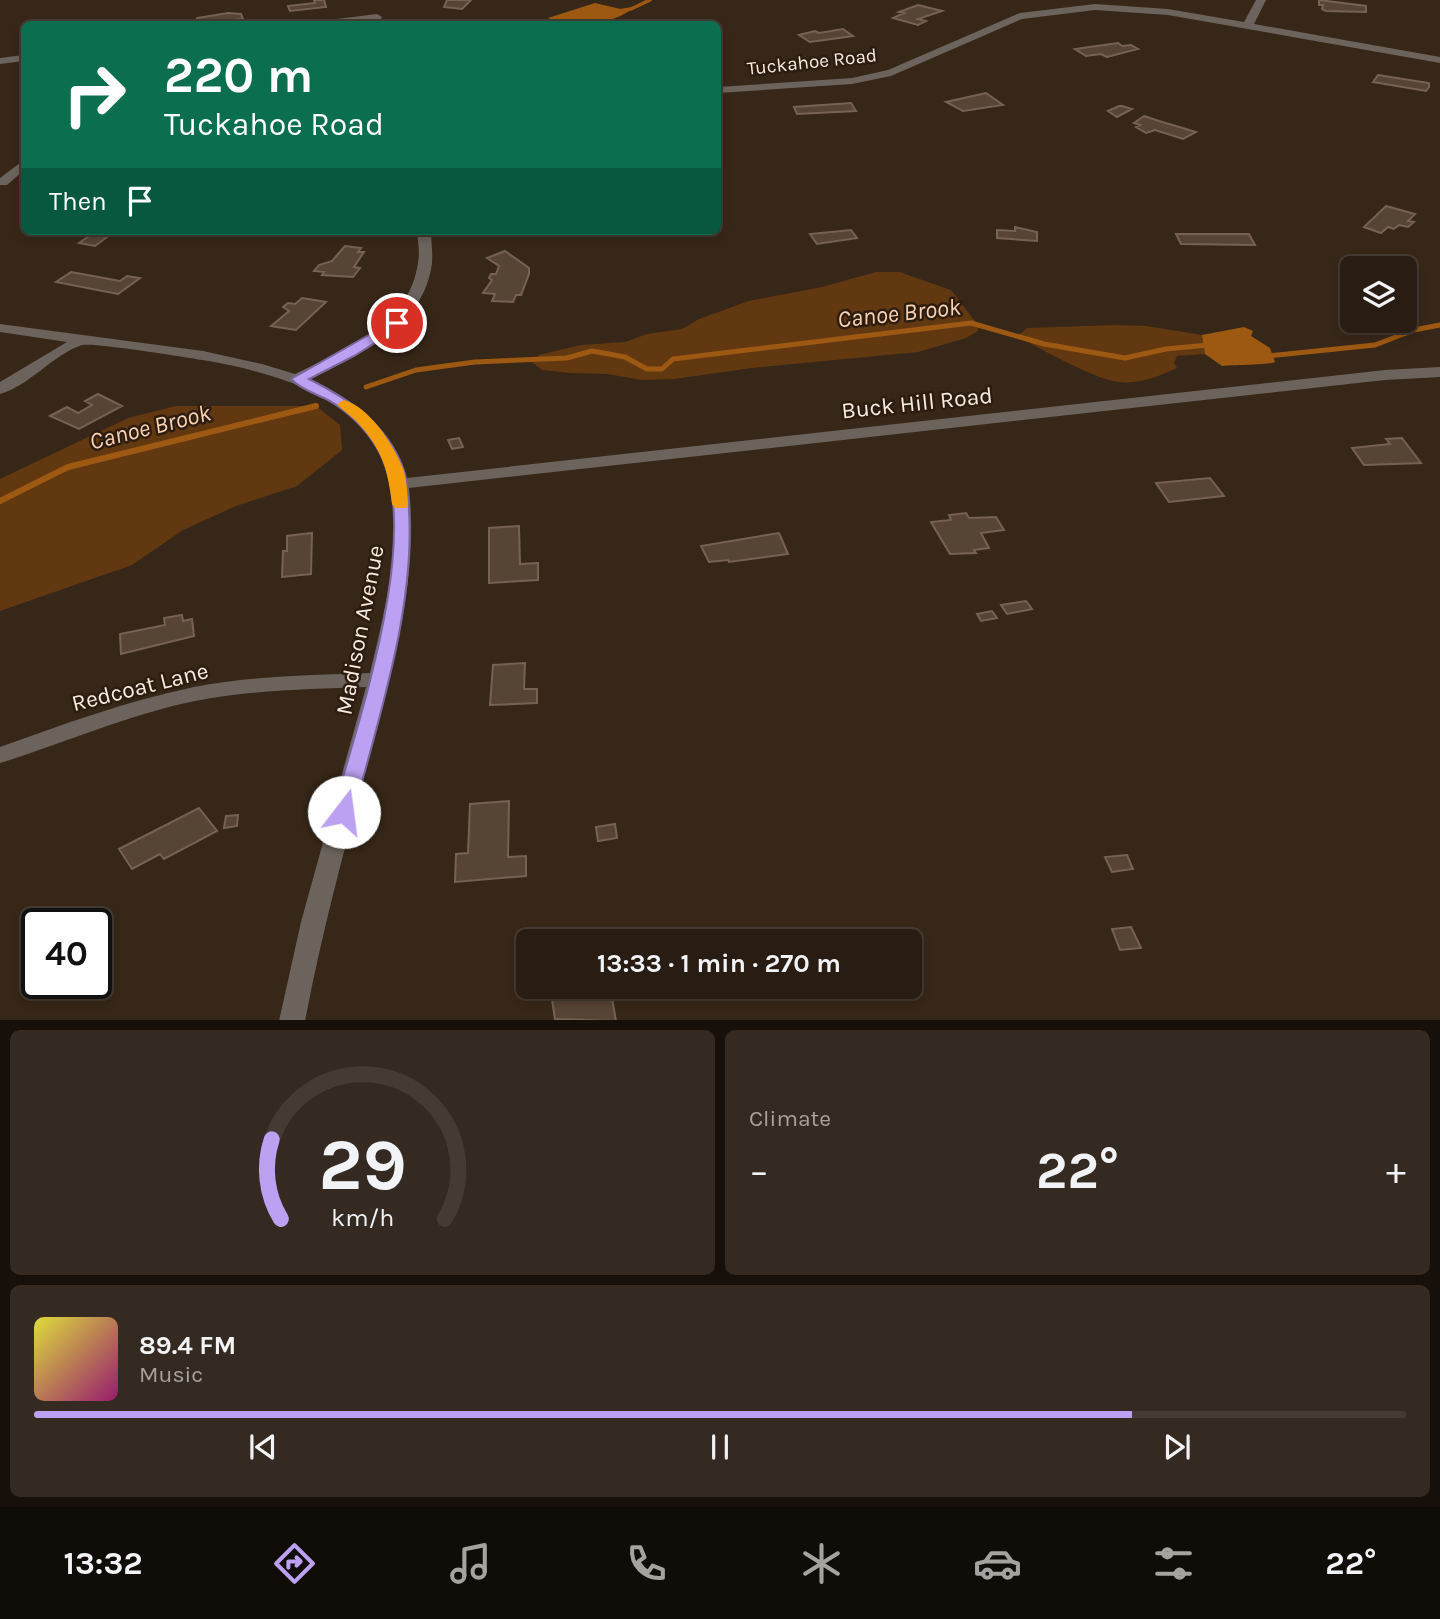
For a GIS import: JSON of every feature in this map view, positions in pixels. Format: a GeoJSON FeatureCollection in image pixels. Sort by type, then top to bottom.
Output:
{"type":"FeatureCollection","features":[{"type":"Feature","properties":{"kind":"street"},"geometry":{"type":"LineString","coordinates":[[1248,25],[1261,0]]}},
{"type":"Feature","properties":{"kind":"street","name":"Tuckahoe Road"},"geometry":{"type":"LineString","coordinates":[[721,90],[852,81],[891,73],[1020,16],[1095,7],[1127,8],[1248,25],[1440,60]]}},
{"type":"Feature","properties":{"kind":"street"},"geometry":{"type":"LineString","coordinates":[[344,21],[377,17]]}},
{"type":"Feature","properties":{"kind":"street"},"geometry":{"type":"LineString","coordinates":[[0,61],[21,58]]}},
{"type":"Feature","properties":{"kind":"street"},"geometry":{"type":"LineString","coordinates":[[3,182],[21,167]]}},
{"type":"Feature","properties":{"kind":"street"},"geometry":{"type":"LineString","coordinates":[[298,379],[397,323],[414,303],[425,278],[424,235]]}},
{"type":"Feature","properties":{"kind":"street","name":"Madison Avenue"},"geometry":{"type":"LineString","coordinates":[[0,328],[229,359],[298,379],[336,398],[362,418],[383,445],[396,468],[402,541],[397,588],[379,679],[301,971],[292,1020]]}},
{"type":"Feature","properties":{"kind":"street"},"geometry":{"type":"LineString","coordinates":[[0,389],[81,340]]}},
{"type":"Feature","properties":{"kind":"street","name":"Buck Hill Road"},"geometry":{"type":"LineString","coordinates":[[399,484],[1359,378],[1440,372]]}},
{"type":"Feature","properties":{"kind":"street","name":"Redcoat Lane"},"geometry":{"type":"LineString","coordinates":[[0,755],[103,718],[195,694],[379,679]]}},
{"type":"Feature","properties":{"kind":"shaded area"},"geometry":{"type":"Polygon","coordinates":[[[595,3],[629,11],[605,21],[556,21],[548,18],[595,3]]]}},
{"type":"Feature","properties":{"kind":"shaded area"},"geometry":{"type":"Polygon","coordinates":[[[876,272],[899,272],[951,290],[978,325],[978,331],[966,338],[918,352],[752,368],[674,379],[642,380],[607,374],[542,370],[532,362],[539,355],[581,345],[625,342],[647,334],[682,329],[699,319],[749,301],[822,287],[876,272]]]}},
{"type":"Feature","properties":{"kind":"shaded area"},"geometry":{"type":"Polygon","coordinates":[[[1147,326],[1202,335],[1205,354],[1177,356],[1174,363],[1177,368],[1162,375],[1146,380],[1121,382],[1079,368],[1018,336],[1027,328],[1147,326]]]}},
{"type":"Feature","properties":{"kind":"shaded area"},"geometry":{"type":"Polygon","coordinates":[[[1244,327],[1253,331],[1251,336],[1270,348],[1275,362],[1222,366],[1205,354],[1202,335],[1244,327]]]}},
{"type":"Feature","properties":{"kind":"shaded area"},"geometry":{"type":"Polygon","coordinates":[[[176,406],[316,406],[340,425],[342,450],[297,486],[236,506],[183,530],[132,565],[0,611],[0,479],[128,418],[176,406]]]}},
{"type":"Feature","properties":{"kind":"building"},"geometry":{"type":"Polygon","coordinates":[[[314,0],[324,0],[326,7],[290,11],[288,6],[315,3],[314,0]]]}},
{"type":"Feature","properties":{"kind":"building"},"geometry":{"type":"Polygon","coordinates":[[[447,0],[471,0],[462,9],[444,7],[447,0]]]}},
{"type":"Feature","properties":{"kind":"building"},"geometry":{"type":"Polygon","coordinates":[[[1319,0],[1366,6],[1366,12],[1326,11],[1322,9],[1323,5],[1319,5],[1319,0]]]}},
{"type":"Feature","properties":{"kind":"building"},"geometry":{"type":"Polygon","coordinates":[[[918,5],[942,11],[918,19],[926,21],[918,25],[893,18],[904,13],[899,12],[918,5]]]}},
{"type":"Feature","properties":{"kind":"building"},"geometry":{"type":"Polygon","coordinates":[[[228,13],[241,14],[243,19],[198,21],[197,18],[228,13]]]}},
{"type":"Feature","properties":{"kind":"building"},"geometry":{"type":"Polygon","coordinates":[[[843,29],[853,36],[810,42],[799,35],[815,31],[819,33],[843,29]]]}},
{"type":"Feature","properties":{"kind":"building"},"geometry":{"type":"Polygon","coordinates":[[[1118,43],[1138,49],[1107,57],[1101,54],[1086,56],[1075,49],[1118,43]]]}},
{"type":"Feature","properties":{"kind":"building"},"geometry":{"type":"Polygon","coordinates":[[[1378,75],[1429,83],[1429,87],[1426,91],[1373,82],[1378,75]]]}},
{"type":"Feature","properties":{"kind":"building"},"geometry":{"type":"Polygon","coordinates":[[[986,93],[1003,105],[963,111],[946,102],[986,93]]]}},
{"type":"Feature","properties":{"kind":"building"},"geometry":{"type":"Polygon","coordinates":[[[851,103],[856,111],[797,114],[794,107],[851,103]]]}},
{"type":"Feature","properties":{"kind":"building"},"geometry":{"type":"Polygon","coordinates":[[[1119,106],[1132,109],[1117,117],[1108,111],[1119,106]]]}},
{"type":"Feature","properties":{"kind":"building"},"geometry":{"type":"Polygon","coordinates":[[[1144,116],[1196,132],[1183,139],[1155,130],[1146,133],[1136,127],[1140,125],[1134,123],[1144,116]]]}},
{"type":"Feature","properties":{"kind":"building"},"geometry":{"type":"Polygon","coordinates":[[[1386,206],[1415,214],[1408,221],[1414,222],[1408,227],[1388,227],[1381,233],[1364,227],[1386,206]]]}},
{"type":"Feature","properties":{"kind":"building"},"geometry":{"type":"Polygon","coordinates":[[[1015,227],[1037,232],[1037,241],[997,238],[997,230],[1015,231],[1015,227]]]}},
{"type":"Feature","properties":{"kind":"building"},"geometry":{"type":"Polygon","coordinates":[[[851,230],[857,238],[817,244],[810,234],[851,230]]]}},
{"type":"Feature","properties":{"kind":"building"},"geometry":{"type":"Polygon","coordinates":[[[1176,234],[1249,234],[1255,245],[1181,244],[1176,234]]]}},
{"type":"Feature","properties":{"kind":"building"},"geometry":{"type":"Polygon","coordinates":[[[91,235],[107,237],[95,246],[79,243],[91,235]]]}},
{"type":"Feature","properties":{"kind":"building"},"geometry":{"type":"Polygon","coordinates":[[[345,246],[361,248],[358,252],[364,252],[354,267],[360,268],[353,277],[322,275],[324,272],[314,271],[319,265],[332,261],[345,246]]]}},
{"type":"Feature","properties":{"kind":"building"},"geometry":{"type":"Polygon","coordinates":[[[505,251],[529,268],[529,274],[521,295],[516,295],[513,302],[492,301],[495,294],[483,293],[492,280],[489,278],[491,274],[496,274],[499,266],[487,258],[505,251]]]}},
{"type":"Feature","properties":{"kind":"building"},"geometry":{"type":"Polygon","coordinates":[[[71,272],[120,281],[127,276],[140,278],[118,294],[56,282],[71,272]]]}},
{"type":"Feature","properties":{"kind":"building"},"geometry":{"type":"Polygon","coordinates":[[[302,298],[326,302],[296,330],[271,326],[289,311],[283,307],[288,303],[295,304],[302,298]]]}},
{"type":"Feature","properties":{"kind":"building"},"geometry":{"type":"Polygon","coordinates":[[[98,394],[122,406],[79,429],[50,416],[67,407],[78,413],[92,405],[85,401],[98,394]]]}},
{"type":"Feature","properties":{"kind":"building"},"geometry":{"type":"Polygon","coordinates":[[[459,438],[463,447],[452,449],[448,440],[459,438]]]}},
{"type":"Feature","properties":{"kind":"building"},"geometry":{"type":"Polygon","coordinates":[[[1402,438],[1421,463],[1364,465],[1352,448],[1390,444],[1386,439],[1402,438]]]}},
{"type":"Feature","properties":{"kind":"building"},"geometry":{"type":"Polygon","coordinates":[[[1210,478],[1224,496],[1169,502],[1156,483],[1210,478]]]}},
{"type":"Feature","properties":{"kind":"building"},"geometry":{"type":"Polygon","coordinates":[[[966,513],[969,518],[996,517],[1004,530],[981,533],[989,548],[974,550],[976,553],[950,554],[931,522],[951,520],[949,515],[966,513]]]}},
{"type":"Feature","properties":{"kind":"building"},"geometry":{"type":"Polygon","coordinates":[[[519,526],[520,564],[538,563],[538,580],[489,583],[489,528],[519,526]]]}},
{"type":"Feature","properties":{"kind":"building"},"geometry":{"type":"Polygon","coordinates":[[[312,533],[311,574],[282,577],[283,551],[287,551],[287,536],[312,533]]]}},
{"type":"Feature","properties":{"kind":"building"},"geometry":{"type":"Polygon","coordinates":[[[779,533],[788,554],[709,562],[701,546],[779,533]]]}},
{"type":"Feature","properties":{"kind":"building"},"geometry":{"type":"Polygon","coordinates":[[[1026,601],[1032,609],[1007,614],[1001,605],[1026,601]]]}},
{"type":"Feature","properties":{"kind":"building"},"geometry":{"type":"Polygon","coordinates":[[[992,611],[997,618],[981,621],[977,614],[992,611]]]}},
{"type":"Feature","properties":{"kind":"building"},"geometry":{"type":"Polygon","coordinates":[[[182,615],[183,621],[192,619],[194,636],[121,654],[120,634],[165,625],[164,618],[182,615]]]}},
{"type":"Feature","properties":{"kind":"building"},"geometry":{"type":"Polygon","coordinates":[[[525,663],[524,689],[537,689],[537,703],[490,705],[493,665],[525,663]]]}},
{"type":"Feature","properties":{"kind":"building"},"geometry":{"type":"Polygon","coordinates":[[[509,801],[508,857],[526,856],[526,876],[455,882],[456,854],[468,853],[470,804],[509,801]]]}},
{"type":"Feature","properties":{"kind":"building"},"geometry":{"type":"Polygon","coordinates":[[[199,808],[217,831],[164,859],[160,854],[132,869],[119,849],[199,808]]]}},
{"type":"Feature","properties":{"kind":"building"},"geometry":{"type":"Polygon","coordinates":[[[238,815],[237,826],[224,828],[226,816],[238,815]]]}},
{"type":"Feature","properties":{"kind":"building"},"geometry":{"type":"Polygon","coordinates":[[[615,824],[617,838],[598,841],[596,827],[615,824]]]}},
{"type":"Feature","properties":{"kind":"building"},"geometry":{"type":"Polygon","coordinates":[[[1127,855],[1133,869],[1112,872],[1105,857],[1127,855]]]}},
{"type":"Feature","properties":{"kind":"building"},"geometry":{"type":"Polygon","coordinates":[[[1131,927],[1141,948],[1120,950],[1112,929],[1131,927]]]}},
{"type":"Feature","properties":{"kind":"building"},"geometry":{"type":"Polygon","coordinates":[[[552,999],[612,999],[616,1020],[555,1019],[552,999]]]}},
{"type":"Feature","properties":{"kind":"waterway"},"geometry":{"type":"LineString","coordinates":[[618,11],[631,9],[650,0]]}},
{"type":"Feature","properties":{"kind":"waterway"},"geometry":{"type":"LineString","coordinates":[[558,21],[562,20]]}},
{"type":"Feature","properties":{"kind":"waterway","name":"Canoe Brook"},"geometry":{"type":"LineString","coordinates":[[366,387],[416,370],[475,362],[567,358],[592,351],[625,357],[647,369],[662,369],[673,359],[971,323],[1044,344],[1125,358],[1166,349],[1208,345]]}},
{"type":"Feature","properties":{"kind":"waterway","name":"Canoe Brook"},"geometry":{"type":"LineString","coordinates":[[1267,356],[1375,345],[1414,330],[1440,325]]}},
{"type":"Feature","properties":{"kind":"waterway","name":"Canoe Brook"},"geometry":{"type":"LineString","coordinates":[[0,501],[68,467],[316,406]]}},
{"type":"Feature","properties":{"kind":"slow traffic"},"geometry":{"type":"LineString","coordinates":[[344,404],[362,418],[383,445],[396,468],[400,504]]}},
{"type":"Feature","properties":{"kind":"route"},"geometry":{"type":"LineString","coordinates":[[344,812],[379,679],[397,588],[402,541],[399,484],[396,468],[383,445],[362,418],[336,398],[298,379],[349,353],[397,323]]}}]}
